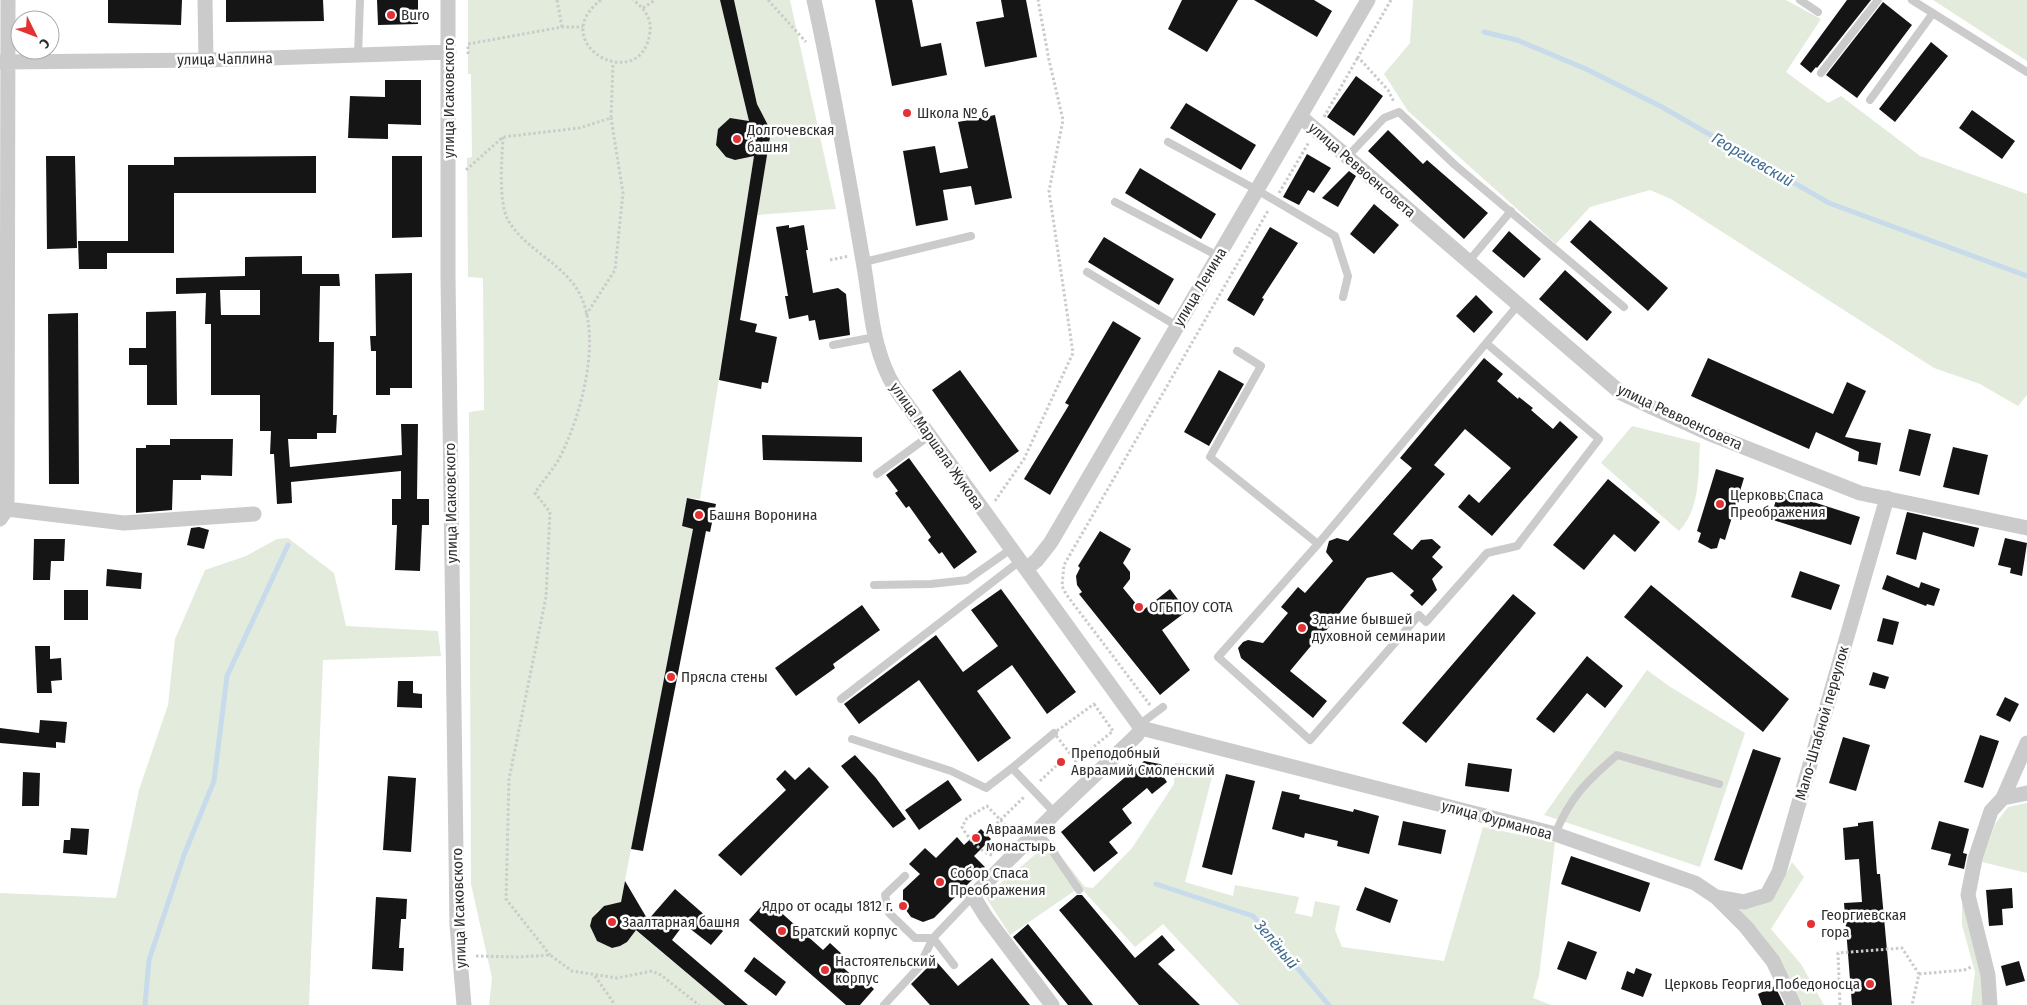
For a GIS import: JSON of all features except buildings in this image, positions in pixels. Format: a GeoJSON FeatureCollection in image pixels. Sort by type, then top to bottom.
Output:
{"type":"FeatureCollection","features":[{"type":"Feature","properties":{"kind":"street"},"geometry":{"type":"LineString","coordinates":[[8,0],[4,62],[2,513],[124,523],[254,514]]}},
{"type":"Feature","properties":{"kind":"street"},"geometry":{"type":"LineString","coordinates":[[205,0],[206,60]]}},
{"type":"Feature","properties":{"kind":"street","name":"улица Исаковского"},"geometry":{"type":"LineString","coordinates":[[448,0],[448,277],[457,925],[464,1005]]}},
{"type":"Feature","properties":{"kind":"street","name":"улица Маршала Жукова"},"geometry":{"type":"LineString","coordinates":[[814,0],[864,262],[880,358],[889,378],[929,436],[1140,726]]}},
{"type":"Feature","properties":{"kind":"street","name":"улица Ленина"},"geometry":{"type":"LineString","coordinates":[[1019,560],[1036,560],[1051,542],[1368,0]]}},
{"type":"Feature","properties":{"kind":"street","name":"улица Чаплина"},"geometry":{"type":"LineString","coordinates":[[4,62],[206,60],[449,52]]}},
{"type":"Feature","properties":{"kind":"street","name":"улица Реввоенсовета"},"geometry":{"type":"LineString","coordinates":[[1300,117],[1621,393],[1708,433],[1860,493],[2027,528]]}},
{"type":"Feature","properties":{"kind":"street","name":"Мало-Штабной переулок"},"geometry":{"type":"LineString","coordinates":[[1716,897],[1744,902],[1767,895],[1779,872],[1887,498]]}},
{"type":"Feature","properties":{"kind":"street"},"geometry":{"type":"LineString","coordinates":[[1052,1005],[986,917],[973,896],[1055,812],[1137,735],[1140,726]]}},
{"type":"Feature","properties":{"kind":"street","name":"улица Фурманова"},"geometry":{"type":"LineString","coordinates":[[1140,726],[1555,834],[1695,883],[1716,897],[1746,927],[1773,961],[1794,1005]]}},
{"type":"Feature","properties":{"kind":"street"},"geometry":{"type":"LineString","coordinates":[[1990,1005],[1988,975],[1968,895],[1975,859],[1992,811],[2002,798],[2027,743]]}},
{"type":"Feature","properties":{"kind":"street"},"geometry":{"type":"LineString","coordinates":[[2002,798],[2027,793]]}},
{"type":"Feature","properties":{"kind":"lane"},"geometry":{"type":"LineString","coordinates":[[358,55],[360,0]]}},
{"type":"Feature","properties":{"kind":"lane"},"geometry":{"type":"LineString","coordinates":[[1800,0],[1818,12]]}},
{"type":"Feature","properties":{"kind":"lane"},"geometry":{"type":"LineString","coordinates":[[1821,73],[1878,0]]}},
{"type":"Feature","properties":{"kind":"lane"},"geometry":{"type":"LineString","coordinates":[[1912,0],[2027,72]]}},
{"type":"Feature","properties":{"kind":"lane"},"geometry":{"type":"LineString","coordinates":[[1870,100],[1933,12]]}},
{"type":"Feature","properties":{"kind":"lane"},"geometry":{"type":"LineString","coordinates":[[1348,157],[1384,118],[1399,112],[1455,165],[1624,307]]}},
{"type":"Feature","properties":{"kind":"lane"},"geometry":{"type":"LineString","coordinates":[[1168,142],[1257,190],[1335,236],[1348,276],[1343,296]]}},
{"type":"Feature","properties":{"kind":"lane"},"geometry":{"type":"LineString","coordinates":[[1115,202],[1218,256]]}},
{"type":"Feature","properties":{"kind":"lane"},"geometry":{"type":"LineString","coordinates":[[1468,262],[1511,211]]}},
{"type":"Feature","properties":{"kind":"lane"},"geometry":{"type":"LineString","coordinates":[[864,262],[971,236]]}},
{"type":"Feature","properties":{"kind":"lane"},"geometry":{"type":"LineString","coordinates":[[1087,272],[1177,326]]}},
{"type":"Feature","properties":{"kind":"lane"},"geometry":{"type":"LineString","coordinates":[[1486,343],[1599,439],[1517,546],[1487,553],[1426,622],[1419,615],[1310,740],[1218,657],[1318,544],[1486,343],[1518,305]]}},
{"type":"Feature","properties":{"kind":"lane"},"geometry":{"type":"LineString","coordinates":[[833,345],[875,337]]}},
{"type":"Feature","properties":{"kind":"lane"},"geometry":{"type":"LineString","coordinates":[[1237,351],[1261,366],[1210,457],[1318,544]]}},
{"type":"Feature","properties":{"kind":"lane"},"geometry":{"type":"LineString","coordinates":[[878,474],[929,436]]}},
{"type":"Feature","properties":{"kind":"lane"},"geometry":{"type":"LineString","coordinates":[[874,585],[931,584],[967,580],[1019,560]]}},
{"type":"Feature","properties":{"kind":"lane"},"geometry":{"type":"LineString","coordinates":[[841,698],[1019,560]]}},
{"type":"Feature","properties":{"kind":"lane"},"geometry":{"type":"LineString","coordinates":[[1140,726],[1163,707]]}},
{"type":"Feature","properties":{"kind":"lane"},"geometry":{"type":"LineString","coordinates":[[852,739],[951,771],[986,788],[1054,733]]}},
{"type":"Feature","properties":{"kind":"lane"},"geometry":{"type":"LineString","coordinates":[[1555,834],[1566,808],[1592,776],[1617,755],[1718,784]]}},
{"type":"Feature","properties":{"kind":"lane"},"geometry":{"type":"LineString","coordinates":[[1012,768],[1055,812]]}},
{"type":"Feature","properties":{"kind":"lane"},"geometry":{"type":"LineString","coordinates":[[1036,832],[1047,843],[1079,890]]}},
{"type":"Feature","properties":{"kind":"lane"},"geometry":{"type":"LineString","coordinates":[[905,876],[884,895],[889,913],[916,938],[933,938]]}},
{"type":"Feature","properties":{"kind":"lane"},"geometry":{"type":"LineString","coordinates":[[884,1005],[919,967],[933,938],[973,896]]}},
{"type":"Feature","properties":{"kind":"lane"},"geometry":{"type":"LineString","coordinates":[[933,938],[954,965]]}},
{"type":"Feature","properties":{"kind":"path"},"geometry":{"type":"LineString","coordinates":[[557,0],[562,27]]}},
{"type":"Feature","properties":{"kind":"path"},"geometry":{"type":"LineString","coordinates":[[601,0],[592,6],[583,27],[584,37],[591,51],[603,60],[613,63],[635,58],[643,50],[648,40],[650,29],[648,18],[643,8],[633,0]]}},
{"type":"Feature","properties":{"kind":"path"},"geometry":{"type":"LineString","coordinates":[[643,8],[655,0]]}},
{"type":"Feature","properties":{"kind":"path"},"geometry":{"type":"LineString","coordinates":[[768,0],[806,42]]}},
{"type":"Feature","properties":{"kind":"path"},"geometry":{"type":"LineString","coordinates":[[992,504],[1024,459],[1073,352],[1049,191],[1063,120],[1038,0]]}},
{"type":"Feature","properties":{"kind":"path"},"geometry":{"type":"LineString","coordinates":[[1156,712],[1066,594],[1062,586],[1061,577],[1064,565],[1391,0]]}},
{"type":"Feature","properties":{"kind":"path"},"geometry":{"type":"LineString","coordinates":[[468,54],[468,44],[562,27],[583,27]]}},
{"type":"Feature","properties":{"kind":"path"},"geometry":{"type":"LineString","coordinates":[[1358,57],[1388,90],[1399,112]]}},
{"type":"Feature","properties":{"kind":"path"},"geometry":{"type":"LineString","coordinates":[[586,314],[615,270],[623,193],[611,118],[613,63]]}},
{"type":"Feature","properties":{"kind":"path"},"geometry":{"type":"LineString","coordinates":[[466,170],[503,137],[579,128],[611,118]]}},
{"type":"Feature","properties":{"kind":"path"},"geometry":{"type":"LineString","coordinates":[[503,137],[501,185],[508,219],[532,247],[572,281],[580,296],[590,329],[585,392],[558,460],[535,493],[550,512],[546,596],[509,780],[506,899],[550,955],[572,971],[617,978],[652,971],[661,975],[699,1005]]}},
{"type":"Feature","properties":{"kind":"path"},"geometry":{"type":"LineString","coordinates":[[1094,704],[1113,731],[1076,761],[1054,733],[1094,704]]}},
{"type":"Feature","properties":{"kind":"path"},"geometry":{"type":"LineString","coordinates":[[986,834],[1056,766]]}},
{"type":"Feature","properties":{"kind":"path"},"geometry":{"type":"LineString","coordinates":[[981,849],[966,835],[962,827],[966,818],[987,806],[1024,844]]}},
{"type":"Feature","properties":{"kind":"path"},"geometry":{"type":"LineString","coordinates":[[475,947],[476,956],[550,955]]}},
{"type":"Feature","properties":{"kind":"path"},"geometry":{"type":"LineString","coordinates":[[1840,1005],[1838,953],[1902,948],[1919,974],[1912,1005]]}},
{"type":"Feature","properties":{"kind":"path"},"geometry":{"type":"LineString","coordinates":[[1919,974],[1964,970]]}},
{"type":"Feature","properties":{"kind":"path"},"geometry":{"type":"LineString","coordinates":[[595,976],[615,1005]]}},
{"type":"Feature","properties":{"kind":"green space"},"geometry":{"type":"Polygon","coordinates":[[[468,0],[720,0],[749,121],[730,118],[718,129],[716,145],[755,150],[700,499],[687,498],[682,526],[693,529],[620,906],[612,904],[597,911],[590,926],[597,941],[612,948],[627,942],[633,928],[725,1005],[489,1005],[492,978],[471,884],[469,412],[484,410],[483,278],[468,277],[467,158],[472,157],[471,74],[468,74],[468,0]]]}},
{"type":"Feature","properties":{"kind":"green space"},"geometry":{"type":"Polygon","coordinates":[[[734,0],[790,0],[836,209],[757,215],[771,131],[757,104],[734,0]]]}},
{"type":"Feature","properties":{"kind":"green space"},"geometry":{"type":"Polygon","coordinates":[[[1413,0],[1786,0],[1821,19],[1786,72],[1828,103],[1841,96],[1920,156],[2027,194],[2027,395],[2018,406],[1980,384],[1934,368],[1671,199],[1650,190],[1590,207],[1556,244],[1408,111],[1384,74],[1410,43],[1413,0]]]}},
{"type":"Feature","properties":{"kind":"green space"},"geometry":{"type":"Polygon","coordinates":[[[1933,0],[2027,0],[2027,61],[1933,0]]]}},
{"type":"Feature","properties":{"kind":"green space"},"geometry":{"type":"Polygon","coordinates":[[[1632,426],[1700,443],[1695,501],[1686,522],[1679,531],[1601,463],[1632,426]]]}},
{"type":"Feature","properties":{"kind":"green space"},"geometry":{"type":"Polygon","coordinates":[[[288,538],[334,573],[346,626],[438,631],[441,656],[323,660],[309,1005],[0,1005],[0,893],[116,898],[139,790],[168,705],[175,639],[205,570],[246,556],[277,539],[288,538]]]}},
{"type":"Feature","properties":{"kind":"green space"},"geometry":{"type":"Polygon","coordinates":[[[1647,670],[1669,686],[1745,733],[1700,867],[1544,815],[1647,670]]]}},
{"type":"Feature","properties":{"kind":"green space"},"geometry":{"type":"Polygon","coordinates":[[[1175,763],[1215,765],[1185,882],[1233,896],[1235,885],[1299,897],[1295,913],[1312,917],[1315,901],[1340,906],[1335,930],[1342,947],[1444,961],[1483,827],[1555,842],[1539,976],[1533,998],[1551,1005],[1239,1005],[1163,924],[1135,947],[1080,887],[1010,935],[985,896],[1053,840],[1060,855],[1085,887],[1093,888],[1132,848],[1174,784],[1175,763]]]}},
{"type":"Feature","properties":{"kind":"green space"},"geometry":{"type":"Polygon","coordinates":[[[2027,803],[2027,873],[1982,862],[1995,824],[2008,807],[2027,803]]]}},
{"type":"Feature","properties":{"kind":"green space"},"geometry":{"type":"Polygon","coordinates":[[[1792,862],[1804,877],[1771,929],[1801,964],[1824,1005],[1803,1005],[1779,959],[1735,909],[1758,906],[1766,902],[1777,890],[1792,862]]]}},
{"type":"Feature","properties":{"kind":"green space"},"geometry":{"type":"Polygon","coordinates":[[[1962,897],[1983,974],[1984,1005],[1971,1005],[1975,972],[1962,925],[1962,897]]]}},
{"type":"Feature","properties":{"kind":"waterway","name":"Георгиевский"},"geometry":{"type":"LineString","coordinates":[[1484,32],[1517,40],[1586,69],[1662,107],[1829,203],[2027,276]]}},
{"type":"Feature","properties":{"kind":"waterway"},"geometry":{"type":"LineString","coordinates":[[145,1005],[149,960],[184,855],[214,781],[227,676],[288,545]]}},
{"type":"Feature","properties":{"kind":"waterway","name":"Зелёный"},"geometry":{"type":"LineString","coordinates":[[1156,884],[1253,916],[1329,1005]]}},
{"type":"Feature","properties":{"kind":"place","name":"Buro"},"geometry":{"type":"Point","coordinates":[391,15]}},
{"type":"Feature","properties":{"kind":"place","name":"Школа № 6"},"geometry":{"type":"Point","coordinates":[907,113]}},
{"type":"Feature","properties":{"kind":"place","name":"Долгочевская башня"},"geometry":{"type":"Point","coordinates":[737,139]}},
{"type":"Feature","properties":{"kind":"place","name":"Церковь Спаса Преображения"},"geometry":{"type":"Point","coordinates":[1720,504]}},
{"type":"Feature","properties":{"kind":"place","name":"Башня Воронина"},"geometry":{"type":"Point","coordinates":[699,515]}},
{"type":"Feature","properties":{"kind":"place","name":"ОГБПОУ СОТА"},"geometry":{"type":"Point","coordinates":[1139,607]}},
{"type":"Feature","properties":{"kind":"place","name":"Здание бывшей духовной семинарии"},"geometry":{"type":"Point","coordinates":[1302,628]}},
{"type":"Feature","properties":{"kind":"place","name":"Прясла стены"},"geometry":{"type":"Point","coordinates":[671,677]}},
{"type":"Feature","properties":{"kind":"place","name":"Преподобный Авраамий Смоленский"},"geometry":{"type":"Point","coordinates":[1061,762]}},
{"type":"Feature","properties":{"kind":"place","name":"Авраамиев монастырь"},"geometry":{"type":"Point","coordinates":[976,838]}},
{"type":"Feature","properties":{"kind":"place","name":"Собор Спаса Преображения"},"geometry":{"type":"Point","coordinates":[940,882]}},
{"type":"Feature","properties":{"kind":"place","name":"Ядро от осады 1812 г."},"geometry":{"type":"Point","coordinates":[903,906]}},
{"type":"Feature","properties":{"kind":"place","name":"Заалтарная башня"},"geometry":{"type":"Point","coordinates":[612,922]}},
{"type":"Feature","properties":{"kind":"place","name":"Георгиевская гора"},"geometry":{"type":"Point","coordinates":[1811,924]}},
{"type":"Feature","properties":{"kind":"place","name":"Братский корпус"},"geometry":{"type":"Point","coordinates":[782,931]}},
{"type":"Feature","properties":{"kind":"place","name":"Настоятельский корпус"},"geometry":{"type":"Point","coordinates":[825,970]}},
{"type":"Feature","properties":{"kind":"place","name":"Церковь Георгия Победоносца"},"geometry":{"type":"Point","coordinates":[1870,984]}}]}
